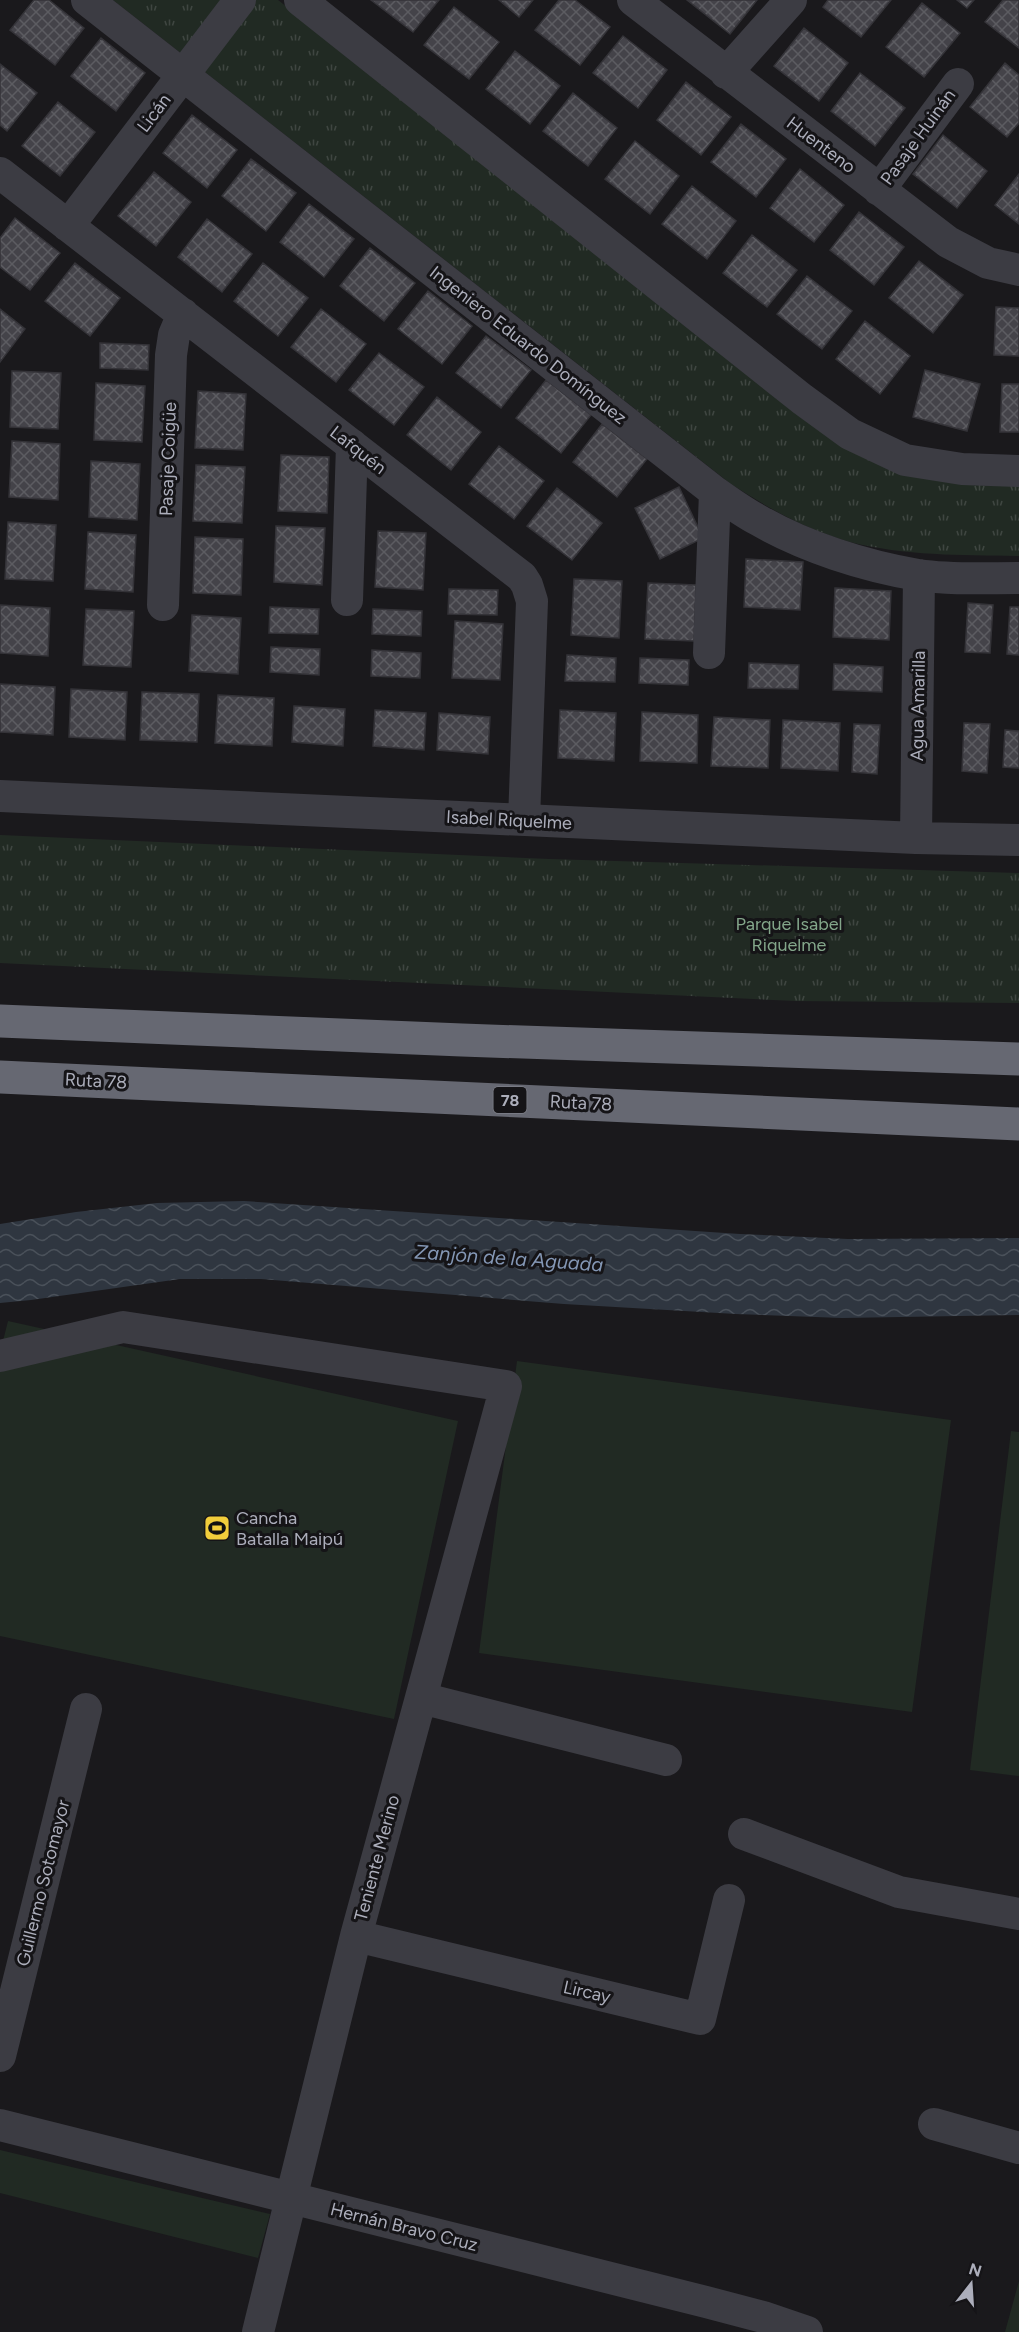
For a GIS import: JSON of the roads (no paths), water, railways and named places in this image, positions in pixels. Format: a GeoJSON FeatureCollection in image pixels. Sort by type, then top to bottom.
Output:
{"type":"FeatureCollection","features":[{"type":"Feature","properties":{"kind":"highway"},"geometry":{"type":"LineString","coordinates":[[0,1021],[1019,1059]]}},
{"type":"Feature","properties":{"kind":"highway","name":"Ruta 78"},"geometry":{"type":"LineString","coordinates":[[0,1077],[1019,1124]]}},
{"type":"Feature","properties":{"kind":"street","name":"Ingeniero Eduardo Domínguez"},"geometry":{"type":"LineString","coordinates":[[87,0],[716,492],[756,520],[794,538],[847,557],[919,575],[1019,578]]}},
{"type":"Feature","properties":{"kind":"street","name":"Licán"},"geometry":{"type":"LineString","coordinates":[[68,226],[240,0]]}},
{"type":"Feature","properties":{"kind":"street"},"geometry":{"type":"LineString","coordinates":[[300,0],[802,399],[850,434],[905,460],[962,469],[1019,471]]}},
{"type":"Feature","properties":{"kind":"street","name":"Huenteno"},"geometry":{"type":"LineString","coordinates":[[633,0],[948,242],[988,263],[1019,270]]}},
{"type":"Feature","properties":{"kind":"street"},"geometry":{"type":"LineString","coordinates":[[726,73],[791,0]]}},
{"type":"Feature","properties":{"kind":"street","name":"Pasaje Huinán"},"geometry":{"type":"LineString","coordinates":[[879,190],[958,84]]}},
{"type":"Feature","properties":{"kind":"street","name":"Lafquén"},"geometry":{"type":"LineString","coordinates":[[0,173],[516,572],[527,585],[532,601],[524,820]]}},
{"type":"Feature","properties":{"kind":"street","name":"Pasaje Coigüe"},"geometry":{"type":"LineString","coordinates":[[163,605],[171,355],[174,335],[183,314]]}},
{"type":"Feature","properties":{"kind":"street"},"geometry":{"type":"LineString","coordinates":[[347,600],[352,445]]}},
{"type":"Feature","properties":{"kind":"street"},"geometry":{"type":"LineString","coordinates":[[709,653],[716,492]]}},
{"type":"Feature","properties":{"kind":"street","name":"Agua Amarilla"},"geometry":{"type":"LineString","coordinates":[[916,838],[919,575]]}},
{"type":"Feature","properties":{"kind":"street","name":"Isabel Riquelme"},"geometry":{"type":"LineString","coordinates":[[0,796],[916,838],[1019,840]]}},
{"type":"Feature","properties":{"kind":"street","name":"Teniente Merino"},"geometry":{"type":"LineString","coordinates":[[0,1356],[123,1327],[506,1386],[356,1936],[258,2332]]}},
{"type":"Feature","properties":{"kind":"street"},"geometry":{"type":"LineString","coordinates":[[421,1698],[666,1760]]}},
{"type":"Feature","properties":{"kind":"street","name":"Guillermo Sotomayor"},"geometry":{"type":"LineString","coordinates":[[0,2056],[86,1709]]}},
{"type":"Feature","properties":{"kind":"street"},"geometry":{"type":"LineString","coordinates":[[744,1834],[899,1892],[1019,1914]]}},
{"type":"Feature","properties":{"kind":"street","name":"Lircay"},"geometry":{"type":"LineString","coordinates":[[356,1936],[700,2019],[729,1900]]}},
{"type":"Feature","properties":{"kind":"street"},"geometry":{"type":"LineString","coordinates":[[934,2124],[1019,2148]]}},
{"type":"Feature","properties":{"kind":"street","name":"Hernán Bravo Cruz"},"geometry":{"type":"LineString","coordinates":[[0,2126],[706,2302],[763,2317],[807,2332]]}},
{"type":"Feature","properties":{"kind":"water","name":"Zanjón de la Aguada"},"geometry":{"type":"Polygon","coordinates":[[[244,1201],[740,1234],[848,1239],[1019,1238],[1019,1315],[842,1318],[736,1314],[564,1304],[261,1279],[180,1279],[0,1303],[0,1224],[76,1212],[157,1203],[244,1201]]]}},
{"type":"Feature","properties":{"kind":"place","name":"Cancha Batalla Maipú"},"geometry":{"type":"Point","coordinates":[217,1528]}},
{"type":"Feature","properties":{"kind":"park label","name":"Parque Isabel Riquelme"},"geometry":{"type":"Point","coordinates":[789,934]}}]}
